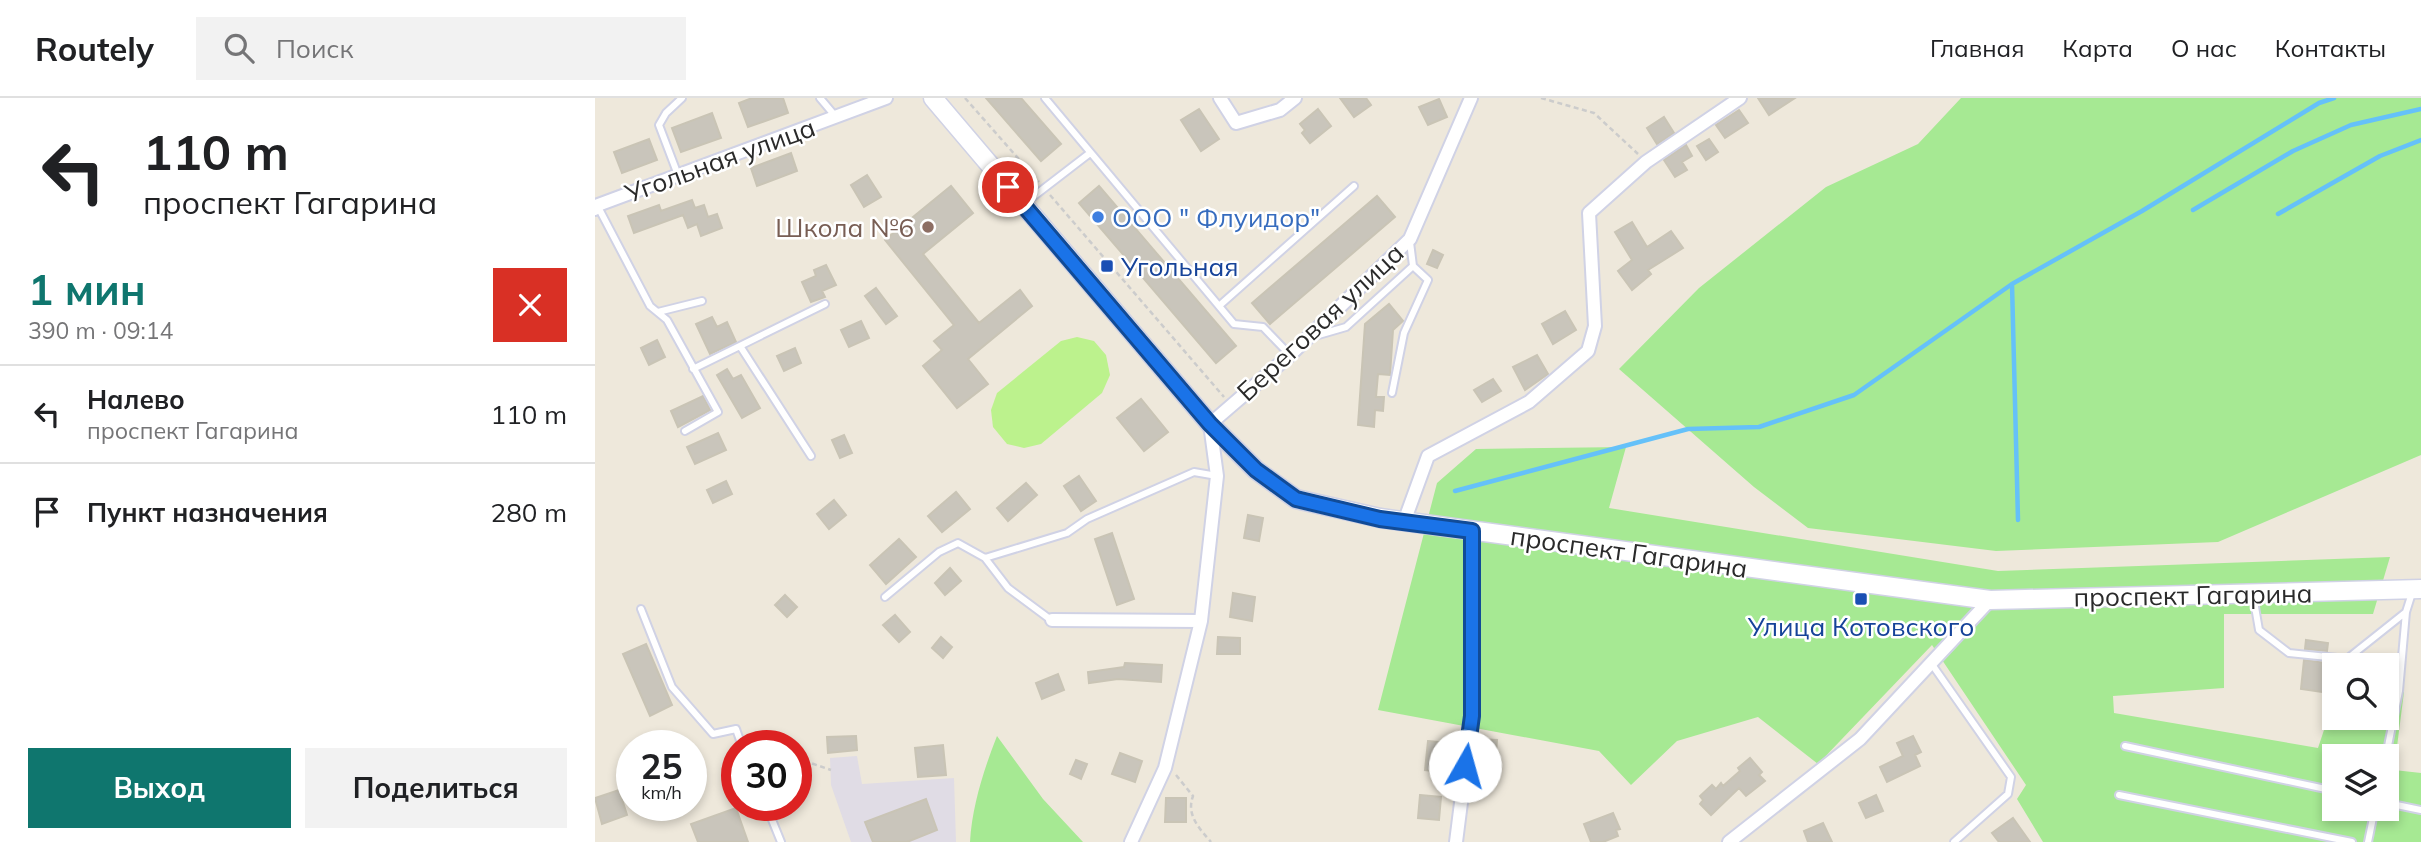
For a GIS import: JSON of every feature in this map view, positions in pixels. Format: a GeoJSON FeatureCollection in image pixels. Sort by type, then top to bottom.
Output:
{"type":"FeatureCollection","features":[{"type":"Feature","properties":{"kind":"main road","name":"проспект Гагарина"},"geometry":{"type":"LineString","coordinates":[[933,98],[1210,424],[1256,470],[1296,499],[1380,519],[1990,600],[2417,589]]}},
{"type":"Feature","properties":{"kind":"street","name":"Угольная улица"},"geometry":{"type":"LineString","coordinates":[[596,205],[886,98]]}},
{"type":"Feature","properties":{"kind":"street"},"geometry":{"type":"LineString","coordinates":[[1220,98],[1236,123],[1280,110],[1295,98]]}},
{"type":"Feature","properties":{"kind":"street","name":"Береговая улица"},"geometry":{"type":"LineString","coordinates":[[1210,424],[1290,355],[1410,239],[1471,98]]}},
{"type":"Feature","properties":{"kind":"street"},"geometry":{"type":"LineString","coordinates":[[1404,522],[1428,456],[1529,402],[1588,351],[1595,326],[1589,213],[1646,162],[1740,98]]}},
{"type":"Feature","properties":{"kind":"street"},"geometry":{"type":"LineString","coordinates":[[1131,842],[1166,764],[1201,621],[1217,476],[1210,424]]}},
{"type":"Feature","properties":{"kind":"street"},"geometry":{"type":"LineString","coordinates":[[1456,842],[1472,716],[1472,531]]}},
{"type":"Feature","properties":{"kind":"street"},"geometry":{"type":"LineString","coordinates":[[1729,842],[1860,738],[1990,600]]}},
{"type":"Feature","properties":{"kind":"street"},"geometry":{"type":"LineString","coordinates":[[1052,621],[1201,621]]}},
{"type":"Feature","properties":{"kind":"lane"},"geometry":{"type":"LineString","coordinates":[[678,175],[659,125],[666,113],[683,98]]}},
{"type":"Feature","properties":{"kind":"lane"},"geometry":{"type":"LineString","coordinates":[[820,98],[836,117]]}},
{"type":"Feature","properties":{"kind":"lane"},"geometry":{"type":"LineString","coordinates":[[1045,98],[1234,324],[1263,327],[1290,355]]}},
{"type":"Feature","properties":{"kind":"lane"},"geometry":{"type":"LineString","coordinates":[[1023,205],[1090,153]]}},
{"type":"Feature","properties":{"kind":"lane"},"geometry":{"type":"LineString","coordinates":[[1219,306],[1354,186]]}},
{"type":"Feature","properties":{"kind":"lane"},"geometry":{"type":"LineString","coordinates":[[596,205],[650,306],[667,320],[718,412],[685,431]]}},
{"type":"Feature","properties":{"kind":"lane"},"geometry":{"type":"LineString","coordinates":[[1392,393],[1404,333],[1428,280],[1413,266],[1410,239]]}},
{"type":"Feature","properties":{"kind":"lane"},"geometry":{"type":"LineString","coordinates":[[1307,338],[1346,327],[1413,266]]}},
{"type":"Feature","properties":{"kind":"lane"},"geometry":{"type":"LineString","coordinates":[[658,312],[702,301]]}},
{"type":"Feature","properties":{"kind":"lane"},"geometry":{"type":"LineString","coordinates":[[693,369],[825,304]]}},
{"type":"Feature","properties":{"kind":"lane"},"geometry":{"type":"LineString","coordinates":[[740,346],[811,456]]}},
{"type":"Feature","properties":{"kind":"lane"},"geometry":{"type":"LineString","coordinates":[[985,558],[1067,533],[1087,519],[1194,472],[1217,476]]}},
{"type":"Feature","properties":{"kind":"lane"},"geometry":{"type":"LineString","coordinates":[[885,597],[939,552],[958,544],[985,558],[1007,589],[1052,621]]}},
{"type":"Feature","properties":{"kind":"lane"},"geometry":{"type":"LineString","coordinates":[[2388,744],[2399,691],[2406,612],[2417,589]]}},
{"type":"Feature","properties":{"kind":"lane"},"geometry":{"type":"LineString","coordinates":[[2253,593],[2259,630],[2289,653],[2347,659],[2406,612]]}},
{"type":"Feature","properties":{"kind":"lane"},"geometry":{"type":"LineString","coordinates":[[641,609],[672,687],[713,734],[721,732]]}},
{"type":"Feature","properties":{"kind":"lane"},"geometry":{"type":"LineString","coordinates":[[1931,663],[2011,777],[2007,794],[1954,842]]}},
{"type":"Feature","properties":{"kind":"lane"},"geometry":{"type":"LineString","coordinates":[[2125,746],[2322,788]]}},
{"type":"Feature","properties":{"kind":"lane"},"geometry":{"type":"LineString","coordinates":[[2119,795],[2352,842]]}},
{"type":"Feature","properties":{"kind":"lane"},"geometry":{"type":"LineString","coordinates":[[2399,805],[2421,810]]}},
{"type":"Feature","properties":{"kind":"lane"},"geometry":{"type":"LineString","coordinates":[[772,821],[781,842]]}},
{"type":"Feature","properties":{"kind":"lane"},"geometry":{"type":"LineString","coordinates":[[2368,842],[2372,821]]}},
{"type":"Feature","properties":{"kind":"path"},"geometry":{"type":"LineString","coordinates":[[965,98],[1231,405]]}},
{"type":"Feature","properties":{"kind":"path"},"geometry":{"type":"LineString","coordinates":[[1541,98],[1594,113],[1646,162]]}},
{"type":"Feature","properties":{"kind":"path"},"geometry":{"type":"LineString","coordinates":[[812,763],[831,770]]}},
{"type":"Feature","properties":{"kind":"path"},"geometry":{"type":"LineString","coordinates":[[1166,764],[1193,796],[1189,806],[1194,821],[1211,842]]}},
{"type":"Feature","properties":{"kind":"shaded area"},"geometry":{"type":"Polygon","coordinates":[[[857,756],[862,784],[954,778],[956,842],[851,842],[831,785],[830,758],[857,756]]]}},
{"type":"Feature","properties":{"kind":"green space"},"geometry":{"type":"Polygon","coordinates":[[[1961,98],[2421,98],[2421,455],[2218,542],[1996,551],[1808,528],[1754,487],[1619,369],[1699,288],[1826,187],[1918,144],[1961,98]]]}},
{"type":"Feature","properties":{"kind":"green space"},"geometry":{"type":"Polygon","coordinates":[[[1077,337],[1094,341],[1106,355],[1110,375],[1102,393],[1041,444],[1024,448],[1007,444],[993,427],[991,410],[997,393],[1061,341],[1077,337]]]}},
{"type":"Feature","properties":{"kind":"green space"},"geometry":{"type":"Polygon","coordinates":[[[1626,447],[1609,508],[1998,571],[2390,557],[2373,614],[2224,614],[2224,688],[2113,696],[2114,713],[2318,748],[2324,730],[2399,730],[2399,692],[2404,692],[2397,744],[2322,744],[2322,821],[2399,821],[2399,771],[2421,773],[2421,842],[2043,842],[2017,799],[2026,785],[1932,645],[1818,764],[1758,717],[1677,741],[1631,785],[1599,751],[1378,710],[1437,483],[1476,449],[1626,447]]]}},
{"type":"Feature","properties":{"kind":"green space"},"geometry":{"type":"Polygon","coordinates":[[[997,736],[1043,799],[1083,842],[970,842],[979,788],[997,736]]]}},
{"type":"Feature","properties":{"kind":"building"},"geometry":{"type":"Polygon","coordinates":[[[752,98],[783,98],[788,113],[748,127],[739,103],[752,98]]]}},
{"type":"Feature","properties":{"kind":"building"},"geometry":{"type":"Polygon","coordinates":[[[986,98],[1021,98],[1061,144],[1041,161],[986,98]]]}},
{"type":"Feature","properties":{"kind":"building"},"geometry":{"type":"Polygon","coordinates":[[[1340,98],[1366,98],[1371,105],[1354,117],[1340,98]]]}},
{"type":"Feature","properties":{"kind":"building"},"geometry":{"type":"Polygon","coordinates":[[[1758,98],[1795,98],[1769,115],[1758,98]]]}},
{"type":"Feature","properties":{"kind":"building"},"geometry":{"type":"Polygon","coordinates":[[[1439,99],[1447,117],[1428,125],[1419,107],[1439,99]]]}},
{"type":"Feature","properties":{"kind":"building"},"geometry":{"type":"Polygon","coordinates":[[[1199,109],[1219,139],[1201,151],[1181,120],[1199,109]]]}},
{"type":"Feature","properties":{"kind":"building"},"geometry":{"type":"Polygon","coordinates":[[[1318,109],[1331,126],[1310,143],[1302,133],[1305,130],[1300,124],[1318,109]]]}},
{"type":"Feature","properties":{"kind":"building"},"geometry":{"type":"Polygon","coordinates":[[[1739,110],[1748,123],[1725,138],[1716,125],[1739,110]]]}},
{"type":"Feature","properties":{"kind":"building"},"geometry":{"type":"Polygon","coordinates":[[[712,113],[721,138],[681,152],[672,128],[712,113]]]}},
{"type":"Feature","properties":{"kind":"building"},"geometry":{"type":"Polygon","coordinates":[[[1664,117],[1674,133],[1657,144],[1647,128],[1664,117]]]}},
{"type":"Feature","properties":{"kind":"building"},"geometry":{"type":"Polygon","coordinates":[[[649,139],[657,160],[622,173],[614,152],[649,139]]]}},
{"type":"Feature","properties":{"kind":"building"},"geometry":{"type":"Polygon","coordinates":[[[1709,139],[1718,152],[1706,160],[1697,146],[1709,139]]]}},
{"type":"Feature","properties":{"kind":"building"},"geometry":{"type":"Polygon","coordinates":[[[1686,145],[1692,156],[1682,162],[1687,170],[1675,177],[1664,160],[1686,145]]]}},
{"type":"Feature","properties":{"kind":"building"},"geometry":{"type":"Polygon","coordinates":[[[791,153],[797,171],[757,186],[751,168],[791,153]]]}},
{"type":"Feature","properties":{"kind":"building"},"geometry":{"type":"Polygon","coordinates":[[[867,175],[881,197],[864,207],[851,185],[867,175]]]}},
{"type":"Feature","properties":{"kind":"building"},"geometry":{"type":"Polygon","coordinates":[[[951,186],[973,213],[923,254],[979,323],[1020,290],[1032,306],[968,359],[988,384],[957,408],[923,366],[942,350],[934,341],[954,325],[885,240],[951,186]]]}},
{"type":"Feature","properties":{"kind":"building"},"geometry":{"type":"Polygon","coordinates":[[[1099,186],[1236,346],[1216,363],[1079,203],[1099,186]]]}},
{"type":"Feature","properties":{"kind":"building"},"geometry":{"type":"Polygon","coordinates":[[[1377,196],[1395,217],[1270,324],[1252,303],[1377,196]]]}},
{"type":"Feature","properties":{"kind":"building"},"geometry":{"type":"Polygon","coordinates":[[[692,200],[695,208],[704,205],[708,217],[717,214],[722,228],[701,236],[697,224],[688,228],[683,215],[634,233],[628,216],[659,205],[661,211],[692,200]]]}},
{"type":"Feature","properties":{"kind":"building"},"geometry":{"type":"Polygon","coordinates":[[[1632,222],[1647,247],[1671,231],[1683,248],[1648,270],[1651,274],[1632,290],[1618,271],[1632,260],[1615,232],[1632,222]]]}},
{"type":"Feature","properties":{"kind":"building"},"geometry":{"type":"Polygon","coordinates":[[[1433,250],[1443,255],[1437,268],[1427,264],[1433,250]]]}},
{"type":"Feature","properties":{"kind":"building"},"geometry":{"type":"Polygon","coordinates":[[[826,265],[836,285],[822,291],[825,297],[811,302],[802,282],[816,276],[814,270],[826,265]]]}},
{"type":"Feature","properties":{"kind":"building"},"geometry":{"type":"Polygon","coordinates":[[[876,288],[897,316],[886,324],[865,296],[876,288]]]}},
{"type":"Feature","properties":{"kind":"building"},"geometry":{"type":"Polygon","coordinates":[[[1389,304],[1403,321],[1393,330],[1390,375],[1378,374],[1376,397],[1384,397],[1383,411],[1375,410],[1374,427],[1358,425],[1365,324],[1389,304]]]}},
{"type":"Feature","properties":{"kind":"building"},"geometry":{"type":"Polygon","coordinates":[[[1565,311],[1576,330],[1553,344],[1542,324],[1565,311]]]}},
{"type":"Feature","properties":{"kind":"building"},"geometry":{"type":"Polygon","coordinates":[[[712,317],[717,327],[727,322],[736,342],[710,354],[696,324],[712,317]]]}},
{"type":"Feature","properties":{"kind":"building"},"geometry":{"type":"Polygon","coordinates":[[[861,321],[869,338],[849,347],[841,330],[861,321]]]}},
{"type":"Feature","properties":{"kind":"building"},"geometry":{"type":"Polygon","coordinates":[[[657,340],[665,357],[649,365],[641,348],[657,340]]]}},
{"type":"Feature","properties":{"kind":"building"},"geometry":{"type":"Polygon","coordinates":[[[795,348],[801,363],[784,371],[777,356],[795,348]]]}},
{"type":"Feature","properties":{"kind":"building"},"geometry":{"type":"Polygon","coordinates":[[[1537,355],[1548,374],[1525,390],[1513,367],[1537,355]]]}},
{"type":"Feature","properties":{"kind":"building"},"geometry":{"type":"Polygon","coordinates":[[[727,369],[733,379],[741,375],[760,408],[742,418],[717,375],[727,369]]]}},
{"type":"Feature","properties":{"kind":"building"},"geometry":{"type":"Polygon","coordinates":[[[1493,379],[1501,391],[1482,402],[1474,390],[1493,379]]]}},
{"type":"Feature","properties":{"kind":"building"},"geometry":{"type":"Polygon","coordinates":[[[703,396],[710,410],[678,427],[671,411],[703,396]]]}},
{"type":"Feature","properties":{"kind":"building"},"geometry":{"type":"Polygon","coordinates":[[[1141,399],[1168,432],[1144,451],[1117,418],[1141,399]]]}},
{"type":"Feature","properties":{"kind":"building"},"geometry":{"type":"Polygon","coordinates":[[[718,433],[726,450],[695,464],[687,447],[718,433]]]}},
{"type":"Feature","properties":{"kind":"building"},"geometry":{"type":"Polygon","coordinates":[[[844,435],[852,453],[840,458],[832,440],[844,435]]]}},
{"type":"Feature","properties":{"kind":"building"},"geometry":{"type":"Polygon","coordinates":[[[1079,476],[1096,501],[1081,511],[1064,486],[1079,476]]]}},
{"type":"Feature","properties":{"kind":"building"},"geometry":{"type":"Polygon","coordinates":[[[726,481],[732,494],[713,503],[707,490],[726,481]]]}},
{"type":"Feature","properties":{"kind":"building"},"geometry":{"type":"Polygon","coordinates":[[[1026,483],[1037,495],[1008,521],[997,508],[1026,483]]]}},
{"type":"Feature","properties":{"kind":"building"},"geometry":{"type":"Polygon","coordinates":[[[956,492],[970,509],[942,532],[928,516],[956,492]]]}},
{"type":"Feature","properties":{"kind":"building"},"geometry":{"type":"Polygon","coordinates":[[[834,500],[846,515],[829,529],[817,514],[834,500]]]}},
{"type":"Feature","properties":{"kind":"building"},"geometry":{"type":"Polygon","coordinates":[[[1248,515],[1263,518],[1259,541],[1244,538],[1248,515]]]}},
{"type":"Feature","properties":{"kind":"building"},"geometry":{"type":"Polygon","coordinates":[[[1112,533],[1134,599],[1117,605],[1095,539],[1112,533]]]}},
{"type":"Feature","properties":{"kind":"building"},"geometry":{"type":"Polygon","coordinates":[[[899,539],[916,557],[886,584],[870,565],[899,539]]]}},
{"type":"Feature","properties":{"kind":"building"},"geometry":{"type":"Polygon","coordinates":[[[950,568],[961,581],[945,595],[935,583],[950,568]]]}},
{"type":"Feature","properties":{"kind":"building"},"geometry":{"type":"Polygon","coordinates":[[[1233,593],[1255,597],[1252,621],[1230,617],[1233,593]]]}},
{"type":"Feature","properties":{"kind":"building"},"geometry":{"type":"Polygon","coordinates":[[[785,595],[797,607],[787,617],[775,605],[785,595]]]}},
{"type":"Feature","properties":{"kind":"building"},"geometry":{"type":"Polygon","coordinates":[[[895,615],[910,632],[899,642],[883,625],[895,615]]]}},
{"type":"Feature","properties":{"kind":"building"},"geometry":{"type":"Polygon","coordinates":[[[941,637],[952,647],[943,658],[932,648],[941,637]]]}},
{"type":"Feature","properties":{"kind":"building"},"geometry":{"type":"Polygon","coordinates":[[[1218,637],[1240,638],[1240,654],[1217,654],[1218,637]]]}},
{"type":"Feature","properties":{"kind":"building"},"geometry":{"type":"Polygon","coordinates":[[[2306,640],[2328,643],[2327,651],[2305,649],[2306,640]]]}},
{"type":"Feature","properties":{"kind":"building"},"geometry":{"type":"Polygon","coordinates":[[[646,644],[672,705],[650,716],[623,654],[646,644]]]}},
{"type":"Feature","properties":{"kind":"building"},"geometry":{"type":"Polygon","coordinates":[[[2304,660],[2322,662],[2322,692],[2301,689],[2304,660]]]}},
{"type":"Feature","properties":{"kind":"building"},"geometry":{"type":"Polygon","coordinates":[[[1125,663],[1162,665],[1161,682],[1118,679],[1089,683],[1088,672],[1124,667],[1125,663]]]}},
{"type":"Feature","properties":{"kind":"building"},"geometry":{"type":"Polygon","coordinates":[[[1058,674],[1064,690],[1042,699],[1036,683],[1058,674]]]}},
{"type":"Feature","properties":{"kind":"building"},"geometry":{"type":"Polygon","coordinates":[[[856,736],[857,750],[828,753],[827,737],[856,736]]]}},
{"type":"Feature","properties":{"kind":"building"},"geometry":{"type":"Polygon","coordinates":[[[1913,736],[1921,752],[1915,755],[1920,766],[1887,782],[1880,767],[1903,756],[1897,743],[1913,736]]]}},
{"type":"Feature","properties":{"kind":"building"},"geometry":{"type":"Polygon","coordinates":[[[1478,739],[1497,740],[1495,767],[1476,765],[1478,739]]]}},
{"type":"Feature","properties":{"kind":"building"},"geometry":{"type":"Polygon","coordinates":[[[1428,741],[1448,743],[1445,772],[1425,770],[1428,741]]]}},
{"type":"Feature","properties":{"kind":"building"},"geometry":{"type":"Polygon","coordinates":[[[943,745],[946,775],[918,777],[915,748],[943,745]]]}},
{"type":"Feature","properties":{"kind":"building"},"geometry":{"type":"Polygon","coordinates":[[[1120,753],[1142,761],[1135,782],[1112,774],[1120,753]]]}},
{"type":"Feature","properties":{"kind":"building"},"geometry":{"type":"Polygon","coordinates":[[[1750,758],[1762,772],[1759,775],[1765,781],[1746,796],[1739,788],[1711,815],[1700,804],[1703,800],[1700,796],[1712,785],[1716,789],[1721,783],[1723,786],[1750,758]]]}},
{"type":"Feature","properties":{"kind":"building"},"geometry":{"type":"Polygon","coordinates":[[[1076,760],[1087,764],[1081,779],[1070,774],[1076,760]]]}},
{"type":"Feature","properties":{"kind":"building"},"geometry":{"type":"Polygon","coordinates":[[[616,791],[616,819],[602,824],[595,798],[616,791]]]}},
{"type":"Feature","properties":{"kind":"building"},"geometry":{"type":"Polygon","coordinates":[[[1420,795],[1441,797],[1439,820],[1418,818],[1420,795]]]}},
{"type":"Feature","properties":{"kind":"building"},"geometry":{"type":"Polygon","coordinates":[[[1876,795],[1883,811],[1866,818],[1859,803],[1876,795]]]}},
{"type":"Feature","properties":{"kind":"building"},"geometry":{"type":"Polygon","coordinates":[[[1166,798],[1186,798],[1186,822],[1165,822],[1166,798]]]}},
{"type":"Feature","properties":{"kind":"building"},"geometry":{"type":"Polygon","coordinates":[[[926,799],[937,830],[907,842],[873,842],[865,822],[926,799]]]}},
{"type":"Feature","properties":{"kind":"building"},"geometry":{"type":"Polygon","coordinates":[[[721,813],[721,821],[741,821],[748,842],[698,842],[691,824],[707,821],[707,818],[721,813]]]}},
{"type":"Feature","properties":{"kind":"building"},"geometry":{"type":"Polygon","coordinates":[[[1613,813],[1620,829],[1616,830],[1618,836],[1603,842],[1591,842],[1584,824],[1613,813]]]}},
{"type":"Feature","properties":{"kind":"building"},"geometry":{"type":"Polygon","coordinates":[[[2013,818],[2030,842],[1999,842],[1992,833],[2013,818]]]}},
{"type":"Feature","properties":{"kind":"building"},"geometry":{"type":"Polygon","coordinates":[[[1823,823],[1832,842],[1808,842],[1804,831],[1823,823]]]}},
{"type":"Feature","properties":{"kind":"waterway"},"geometry":{"type":"LineString","coordinates":[[1455,491],[1688,429],[1759,427],[1854,395],[2012,284],[2142,211],[2319,103],[2334,98]]}},
{"type":"Feature","properties":{"kind":"waterway"},"geometry":{"type":"LineString","coordinates":[[2193,210],[2293,151],[2351,125],[2421,109]]}},
{"type":"Feature","properties":{"kind":"waterway"},"geometry":{"type":"LineString","coordinates":[[2278,214],[2380,156],[2421,140]]}},
{"type":"Feature","properties":{"kind":"waterway"},"geometry":{"type":"LineString","coordinates":[[2012,284],[2018,520]]}},
{"type":"Feature","properties":{"kind":"place","name":"ООО \" Флуидор\""},"geometry":{"type":"Point","coordinates":[1098,217]}},
{"type":"Feature","properties":{"kind":"place","name":"Школа №6"},"geometry":{"type":"Point","coordinates":[928,227]}},
{"type":"Feature","properties":{"kind":"place","name":"Угольная"},"geometry":{"type":"Point","coordinates":[1107,266]}},
{"type":"Feature","properties":{"kind":"place","name":"Улица Котовского"},"geometry":{"type":"Point","coordinates":[1861,599]}},
{"type":"Feature","properties":{"kind":"route"},"geometry":{"type":"LineString","coordinates":[[1008,187],[1210,424],[1256,470],[1296,499],[1380,519],[1472,531],[1472,716],[1465,766]]}}]}
